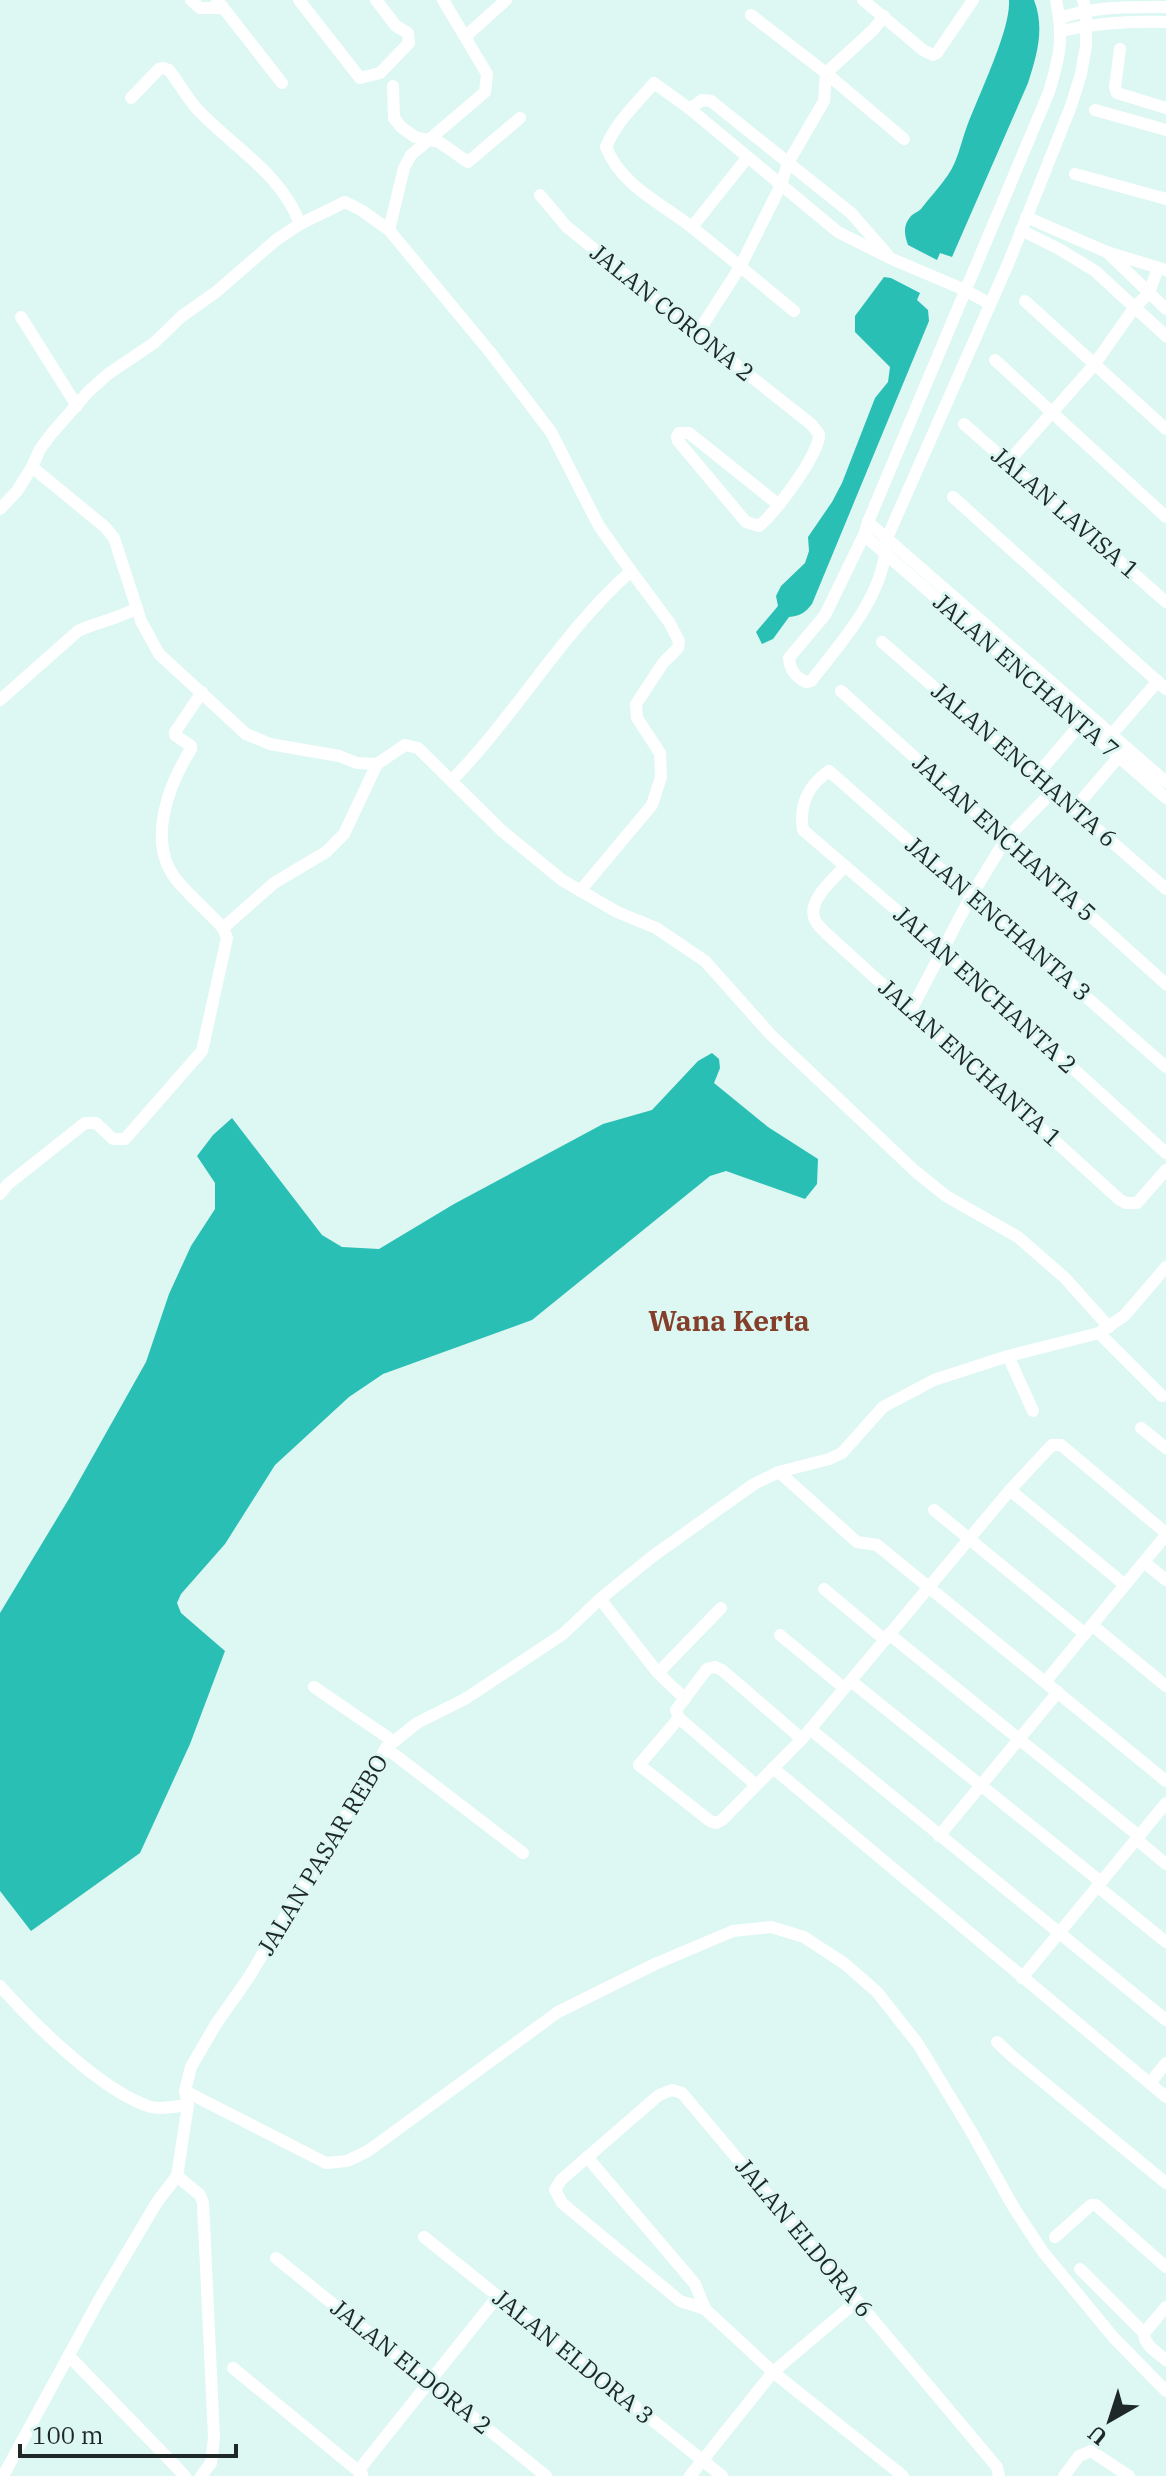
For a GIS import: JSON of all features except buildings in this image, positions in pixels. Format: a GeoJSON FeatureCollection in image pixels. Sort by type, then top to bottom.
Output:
{"type":"FeatureCollection","features":[{"type":"Feature","properties":{"kind":"street"},"geometry":{"type":"LineString","coordinates":[[191,0],[200,8],[220,4],[282,83]]}},
{"type":"Feature","properties":{"kind":"street"},"geometry":{"type":"LineString","coordinates":[[299,0],[360,78],[380,73],[409,43],[408,33],[396,26],[376,0]]}},
{"type":"Feature","properties":{"kind":"street"},"geometry":{"type":"LineString","coordinates":[[389,230],[411,155],[485,92],[487,74],[443,0]]}},
{"type":"Feature","properties":{"kind":"street"},"geometry":{"type":"LineString","coordinates":[[466,36],[506,0]]}},
{"type":"Feature","properties":{"kind":"street"},"geometry":{"type":"LineString","coordinates":[[863,0],[933,55],[973,0]]}},
{"type":"Feature","properties":{"kind":"street"},"geometry":{"type":"LineString","coordinates":[[1056,0],[1060,25],[1057,62],[1049,92],[866,528],[825,615],[789,658],[790,667],[798,678],[806,682],[811,681],[848,634],[871,597],[886,554],[887,538],[990,304],[1071,106],[1081,74],[1087,25],[1084,5]]}},
{"type":"Feature","properties":{"kind":"street"},"geometry":{"type":"LineString","coordinates":[[1060,25],[1084,5],[1166,7]]}},
{"type":"Feature","properties":{"kind":"street"},"geometry":{"type":"LineString","coordinates":[[751,15],[904,139]]}},
{"type":"Feature","properties":{"kind":"street"},"geometry":{"type":"LineString","coordinates":[[697,334],[740,267],[781,185],[788,163],[824,101],[826,73],[884,16]]}},
{"type":"Feature","properties":{"kind":"street"},"geometry":{"type":"LineString","coordinates":[[1060,25],[1166,22]]}},
{"type":"Feature","properties":{"kind":"street"},"geometry":{"type":"LineString","coordinates":[[1120,49],[1115,91],[1166,108]]}},
{"type":"Feature","properties":{"kind":"street"},"geometry":{"type":"LineString","coordinates":[[131,98],[159,69],[169,70],[200,112],[279,186],[293,204],[300,224]]}},
{"type":"Feature","properties":{"kind":"street"},"geometry":{"type":"LineString","coordinates":[[794,311],[692,227],[627,181],[617,169],[606,147],[612,133],[654,83],[690,109],[838,232],[990,304]]}},
{"type":"Feature","properties":{"kind":"street"},"geometry":{"type":"LineString","coordinates":[[393,86],[394,118],[415,137],[439,142],[468,162],[520,118]]}},
{"type":"Feature","properties":{"kind":"street"},"geometry":{"type":"LineString","coordinates":[[690,109],[702,100],[711,101],[851,213],[892,259]]}},
{"type":"Feature","properties":{"kind":"street"},"geometry":{"type":"LineString","coordinates":[[1095,110],[1166,130]]}},
{"type":"Feature","properties":{"kind":"street"},"geometry":{"type":"LineString","coordinates":[[692,227],[747,158]]}},
{"type":"Feature","properties":{"kind":"street"},"geometry":{"type":"LineString","coordinates":[[1075,174],[1166,199]]}},
{"type":"Feature","properties":{"kind":"street","name":"JALAN CORONA 2"},"geometry":{"type":"LineString","coordinates":[[540,195],[566,226],[811,424],[819,434],[817,449],[779,505]]}},
{"type":"Feature","properties":{"kind":"street"},"geometry":{"type":"LineString","coordinates":[[0,509],[17,491],[40,449],[89,391],[108,374],[154,343],[182,316],[300,224],[345,202],[361,210],[389,230],[490,352],[551,432],[599,526],[669,622],[679,641],[678,648],[663,663],[636,704],[637,718],[660,753],[661,777],[652,805],[580,891]]}},
{"type":"Feature","properties":{"kind":"street"},"geometry":{"type":"LineString","coordinates":[[1008,462],[1094,365],[1134,308],[1149,293],[1162,269],[1107,252],[1026,217]]}},
{"type":"Feature","properties":{"kind":"street"},"geometry":{"type":"LineString","coordinates":[[1021,230],[1095,271],[1166,336]]}},
{"type":"Feature","properties":{"kind":"street"},"geometry":{"type":"LineString","coordinates":[[1107,252],[1166,309]]}},
{"type":"Feature","properties":{"kind":"street"},"geometry":{"type":"LineString","coordinates":[[1025,301],[1166,429]]}},
{"type":"Feature","properties":{"kind":"street"},"geometry":{"type":"LineString","coordinates":[[21,317],[77,406]]}},
{"type":"Feature","properties":{"kind":"street"},"geometry":{"type":"LineString","coordinates":[[995,360],[1166,517]]}},
{"type":"Feature","properties":{"kind":"street","name":"JALAN LAVISA 1"},"geometry":{"type":"LineString","coordinates":[[964,424],[1166,602]]}},
{"type":"Feature","properties":{"kind":"street"},"geometry":{"type":"LineString","coordinates":[[679,433],[689,433],[779,505],[759,526],[746,522],[678,441],[679,433]]}},
{"type":"Feature","properties":{"kind":"street"},"geometry":{"type":"LineString","coordinates":[[32,467],[105,527],[114,538],[141,621],[159,654],[246,734],[270,744],[339,756],[357,763],[377,764]]}},
{"type":"Feature","properties":{"kind":"street"},"geometry":{"type":"LineString","coordinates":[[953,497],[1162,685],[1112,734]]}},
{"type":"Feature","properties":{"kind":"street","name":"JALAN ENCHANTA 7"},"geometry":{"type":"LineString","coordinates":[[866,528],[887,538],[1085,719],[1112,734],[1123,752],[1166,782]]}},
{"type":"Feature","properties":{"kind":"street","name":"JALAN ENCHANTA 7"},"geometry":{"type":"LineString","coordinates":[[866,528],[886,554],[1123,752],[1166,798]]}},
{"type":"Feature","properties":{"kind":"street"},"geometry":{"type":"LineString","coordinates":[[452,780],[477,754],[607,592],[631,571]]}},
{"type":"Feature","properties":{"kind":"street"},"geometry":{"type":"LineString","coordinates":[[0,700],[78,631],[137,608]]}},
{"type":"Feature","properties":{"kind":"street","name":"JALAN ENCHANTA 6"},"geometry":{"type":"LineString","coordinates":[[882,642],[1166,889]]}},
{"type":"Feature","properties":{"kind":"street","name":"JALAN ENCHANTA 5"},"geometry":{"type":"LineString","coordinates":[[841,691],[1166,984]]}},
{"type":"Feature","properties":{"kind":"street"},"geometry":{"type":"LineString","coordinates":[[3,1185],[85,1123],[96,1123],[113,1139],[125,1139],[197,1058],[205,1044],[227,938],[223,928],[174,877],[164,858],[162,826],[172,785],[191,749],[175,732],[202,692]]}},
{"type":"Feature","properties":{"kind":"street"},"geometry":{"type":"LineString","coordinates":[[1036,776],[1085,719]]}},
{"type":"Feature","properties":{"kind":"street"},"geometry":{"type":"LineString","coordinates":[[223,928],[274,883],[326,852],[344,834],[377,764],[401,747],[418,748],[501,830],[562,880],[617,912],[656,928],[705,961],[771,1035],[915,1171],[946,1196],[1018,1237],[1065,1278],[1104,1330],[1162,1396]]}},
{"type":"Feature","properties":{"kind":"street"},"geometry":{"type":"LineString","coordinates":[[1074,809],[1123,752]]}},
{"type":"Feature","properties":{"kind":"street","name":"JALAN ENCHANTA 2"},"geometry":{"type":"LineString","coordinates":[[829,771],[806,795],[800,813],[803,830],[943,950],[1166,1153]]}},
{"type":"Feature","properties":{"kind":"street","name":"JALAN ENCHANTA 3"},"geometry":{"type":"LineString","coordinates":[[829,771],[1166,1067]]}},
{"type":"Feature","properties":{"kind":"street"},"geometry":{"type":"LineString","coordinates":[[911,1010],[971,896],[1006,839],[1053,791]]}},
{"type":"Feature","properties":{"kind":"street","name":"JALAN ENCHANTA 1"},"geometry":{"type":"LineString","coordinates":[[845,866],[821,894],[814,907],[815,921],[1126,1203],[1137,1203],[1166,1170]]}},
{"type":"Feature","properties":{"kind":"street"},"geometry":{"type":"LineString","coordinates":[[1104,1330],[1125,1315],[1166,1267]]}},
{"type":"Feature","properties":{"kind":"street","name":"JALAN PASAR REBO"},"geometry":{"type":"LineString","coordinates":[[185,2091],[191,2067],[390,1744],[417,1723],[465,1699],[563,1634],[653,1556],[754,1484],[779,1472],[842,1453],[883,1407],[934,1380],[1104,1330]]}},
{"type":"Feature","properties":{"kind":"street"},"geometry":{"type":"LineString","coordinates":[[1008,1356],[1033,1411]]}},
{"type":"Feature","properties":{"kind":"street"},"geometry":{"type":"LineString","coordinates":[[1141,1428],[1166,1448]]}},
{"type":"Feature","properties":{"kind":"street"},"geometry":{"type":"LineString","coordinates":[[679,1718],[639,1765],[716,1823],[806,1734],[1010,1490],[1052,1445],[1061,1445],[1166,1534],[1046,1681]]}},
{"type":"Feature","properties":{"kind":"street"},"geometry":{"type":"LineString","coordinates":[[779,1472],[857,1542],[877,1545],[1166,1781]]}},
{"type":"Feature","properties":{"kind":"street"},"geometry":{"type":"LineString","coordinates":[[1010,1490],[1125,1585]]}},
{"type":"Feature","properties":{"kind":"street"},"geometry":{"type":"LineString","coordinates":[[934,1510],[969,1540],[1166,1686]]}},
{"type":"Feature","properties":{"kind":"street"},"geometry":{"type":"LineString","coordinates":[[1144,1562],[1166,1580]]}},
{"type":"Feature","properties":{"kind":"street"},"geometry":{"type":"LineString","coordinates":[[824,1589],[1019,1740],[1166,1864]]}},
{"type":"Feature","properties":{"kind":"street"},"geometry":{"type":"LineString","coordinates":[[600,1599],[658,1673],[685,1699]]}},
{"type":"Feature","properties":{"kind":"street"},"geometry":{"type":"LineString","coordinates":[[658,1673],[721,1608]]}},
{"type":"Feature","properties":{"kind":"street"},"geometry":{"type":"LineString","coordinates":[[780,1635],[981,1785],[1166,1942]]}},
{"type":"Feature","properties":{"kind":"street"},"geometry":{"type":"LineString","coordinates":[[756,1785],[679,1718],[676,1710],[707,1669],[715,1667],[722,1670],[806,1734],[939,1836],[1166,2020]]}},
{"type":"Feature","properties":{"kind":"street"},"geometry":{"type":"LineString","coordinates":[[314,1687],[390,1744],[523,1853]]}},
{"type":"Feature","properties":{"kind":"street"},"geometry":{"type":"LineString","coordinates":[[939,1836],[1058,1692]]}},
{"type":"Feature","properties":{"kind":"street"},"geometry":{"type":"LineString","coordinates":[[773,1768],[1166,2097]]}},
{"type":"Feature","properties":{"kind":"street"},"geometry":{"type":"LineString","coordinates":[[1022,1978],[1166,1803]]}},
{"type":"Feature","properties":{"kind":"street"},"geometry":{"type":"LineString","coordinates":[[185,2091],[326,2163],[347,2161],[368,2151],[558,2012],[655,1964],[733,1931],[771,1927],[804,1937],[845,1964],[877,1992],[918,2044],[1043,2252],[1114,2338],[1166,2391]]}},
{"type":"Feature","properties":{"kind":"street"},"geometry":{"type":"LineString","coordinates":[[0,1986],[30,2019],[127,2097],[154,2108],[188,2105]]}},
{"type":"Feature","properties":{"kind":"street"},"geometry":{"type":"LineString","coordinates":[[997,2042],[1166,2183]]}},
{"type":"Feature","properties":{"kind":"street"},"geometry":{"type":"LineString","coordinates":[[1150,2083],[1166,2063]]}},
{"type":"Feature","properties":{"kind":"street","name":"JALAN ELDORA 6"},"geometry":{"type":"LineString","coordinates":[[587,2157],[659,2095],[672,2090],[682,2093],[997,2467],[999,2476]]}},
{"type":"Feature","properties":{"kind":"street"},"geometry":{"type":"LineString","coordinates":[[3,2476],[99,2300],[157,2202],[177,2176],[188,2105],[185,2091]]}},
{"type":"Feature","properties":{"kind":"street"},"geometry":{"type":"LineString","coordinates":[[705,2309],[695,2284],[587,2157],[561,2180],[555,2190],[562,2203],[680,2301],[705,2309],[773,2372],[903,2476]]}},
{"type":"Feature","properties":{"kind":"street"},"geometry":{"type":"LineString","coordinates":[[177,2176],[191,2186],[203,2203],[214,2438],[211,2463],[201,2476]]}},
{"type":"Feature","properties":{"kind":"street"},"geometry":{"type":"LineString","coordinates":[[1055,2237],[1091,2205],[1096,2205],[1166,2267]]}},
{"type":"Feature","properties":{"kind":"street","name":"JALAN ELDORA 3"},"geometry":{"type":"LineString","coordinates":[[424,2237],[722,2476]]}},
{"type":"Feature","properties":{"kind":"street","name":"JALAN ELDORA 2"},"geometry":{"type":"LineString","coordinates":[[276,2258],[546,2476]]}},
{"type":"Feature","properties":{"kind":"street"},"geometry":{"type":"LineString","coordinates":[[1080,2269],[1144,2333]]}},
{"type":"Feature","properties":{"kind":"street"},"geometry":{"type":"LineString","coordinates":[[233,2368],[361,2474],[498,2296]]}},
{"type":"Feature","properties":{"kind":"street"},"geometry":{"type":"LineString","coordinates":[[690,2476],[773,2372],[857,2301]]}},
{"type":"Feature","properties":{"kind":"street"},"geometry":{"type":"LineString","coordinates":[[1166,2307],[1144,2333],[1147,2344],[1166,2360]]}},
{"type":"Feature","properties":{"kind":"street"},"geometry":{"type":"LineString","coordinates":[[69,2356],[185,2476]]}},
{"type":"Feature","properties":{"kind":"street"},"geometry":{"type":"LineString","coordinates":[[1064,2476],[1079,2456],[1091,2451],[1129,2476]]}},
{"type":"Feature","properties":{"kind":"water"},"geometry":{"type":"Polygon","coordinates":[[[1009,0],[1034,0],[1039,31],[1034,62],[1028,83],[952,257],[940,253],[937,260],[908,245],[905,226],[942,184],[954,164],[999,46],[1009,0]]]}},
{"type":"Feature","properties":{"kind":"water"},"geometry":{"type":"Polygon","coordinates":[[[884,277],[920,293],[917,300],[928,310],[929,321],[812,604],[802,614],[789,617],[773,639],[762,644],[756,632],[778,606],[776,596],[781,586],[805,563],[809,551],[808,537],[842,483],[875,398],[888,382],[890,367],[855,332],[855,316],[884,277]]]}},
{"type":"Feature","properties":{"kind":"water"},"geometry":{"type":"Polygon","coordinates":[[[712,1053],[719,1059],[720,1068],[714,1083],[768,1127],[818,1159],[817,1184],[805,1199],[726,1171],[710,1176],[532,1320],[383,1374],[349,1397],[275,1465],[225,1544],[181,1594],[177,1603],[181,1613],[225,1651],[190,1744],[140,1853],[31,1931],[0,1891],[0,1613],[146,1362],[169,1294],[191,1246],[215,1209],[215,1183],[197,1156],[213,1135],[232,1118],[322,1235],[342,1247],[379,1249],[454,1204],[603,1124],[652,1110],[698,1061],[712,1053]]]}},
{"type":"Feature","properties":{"kind":"district","name":"Wana Kerta"},"geometry":{"type":"Point","coordinates":[729,1321]}}]}
